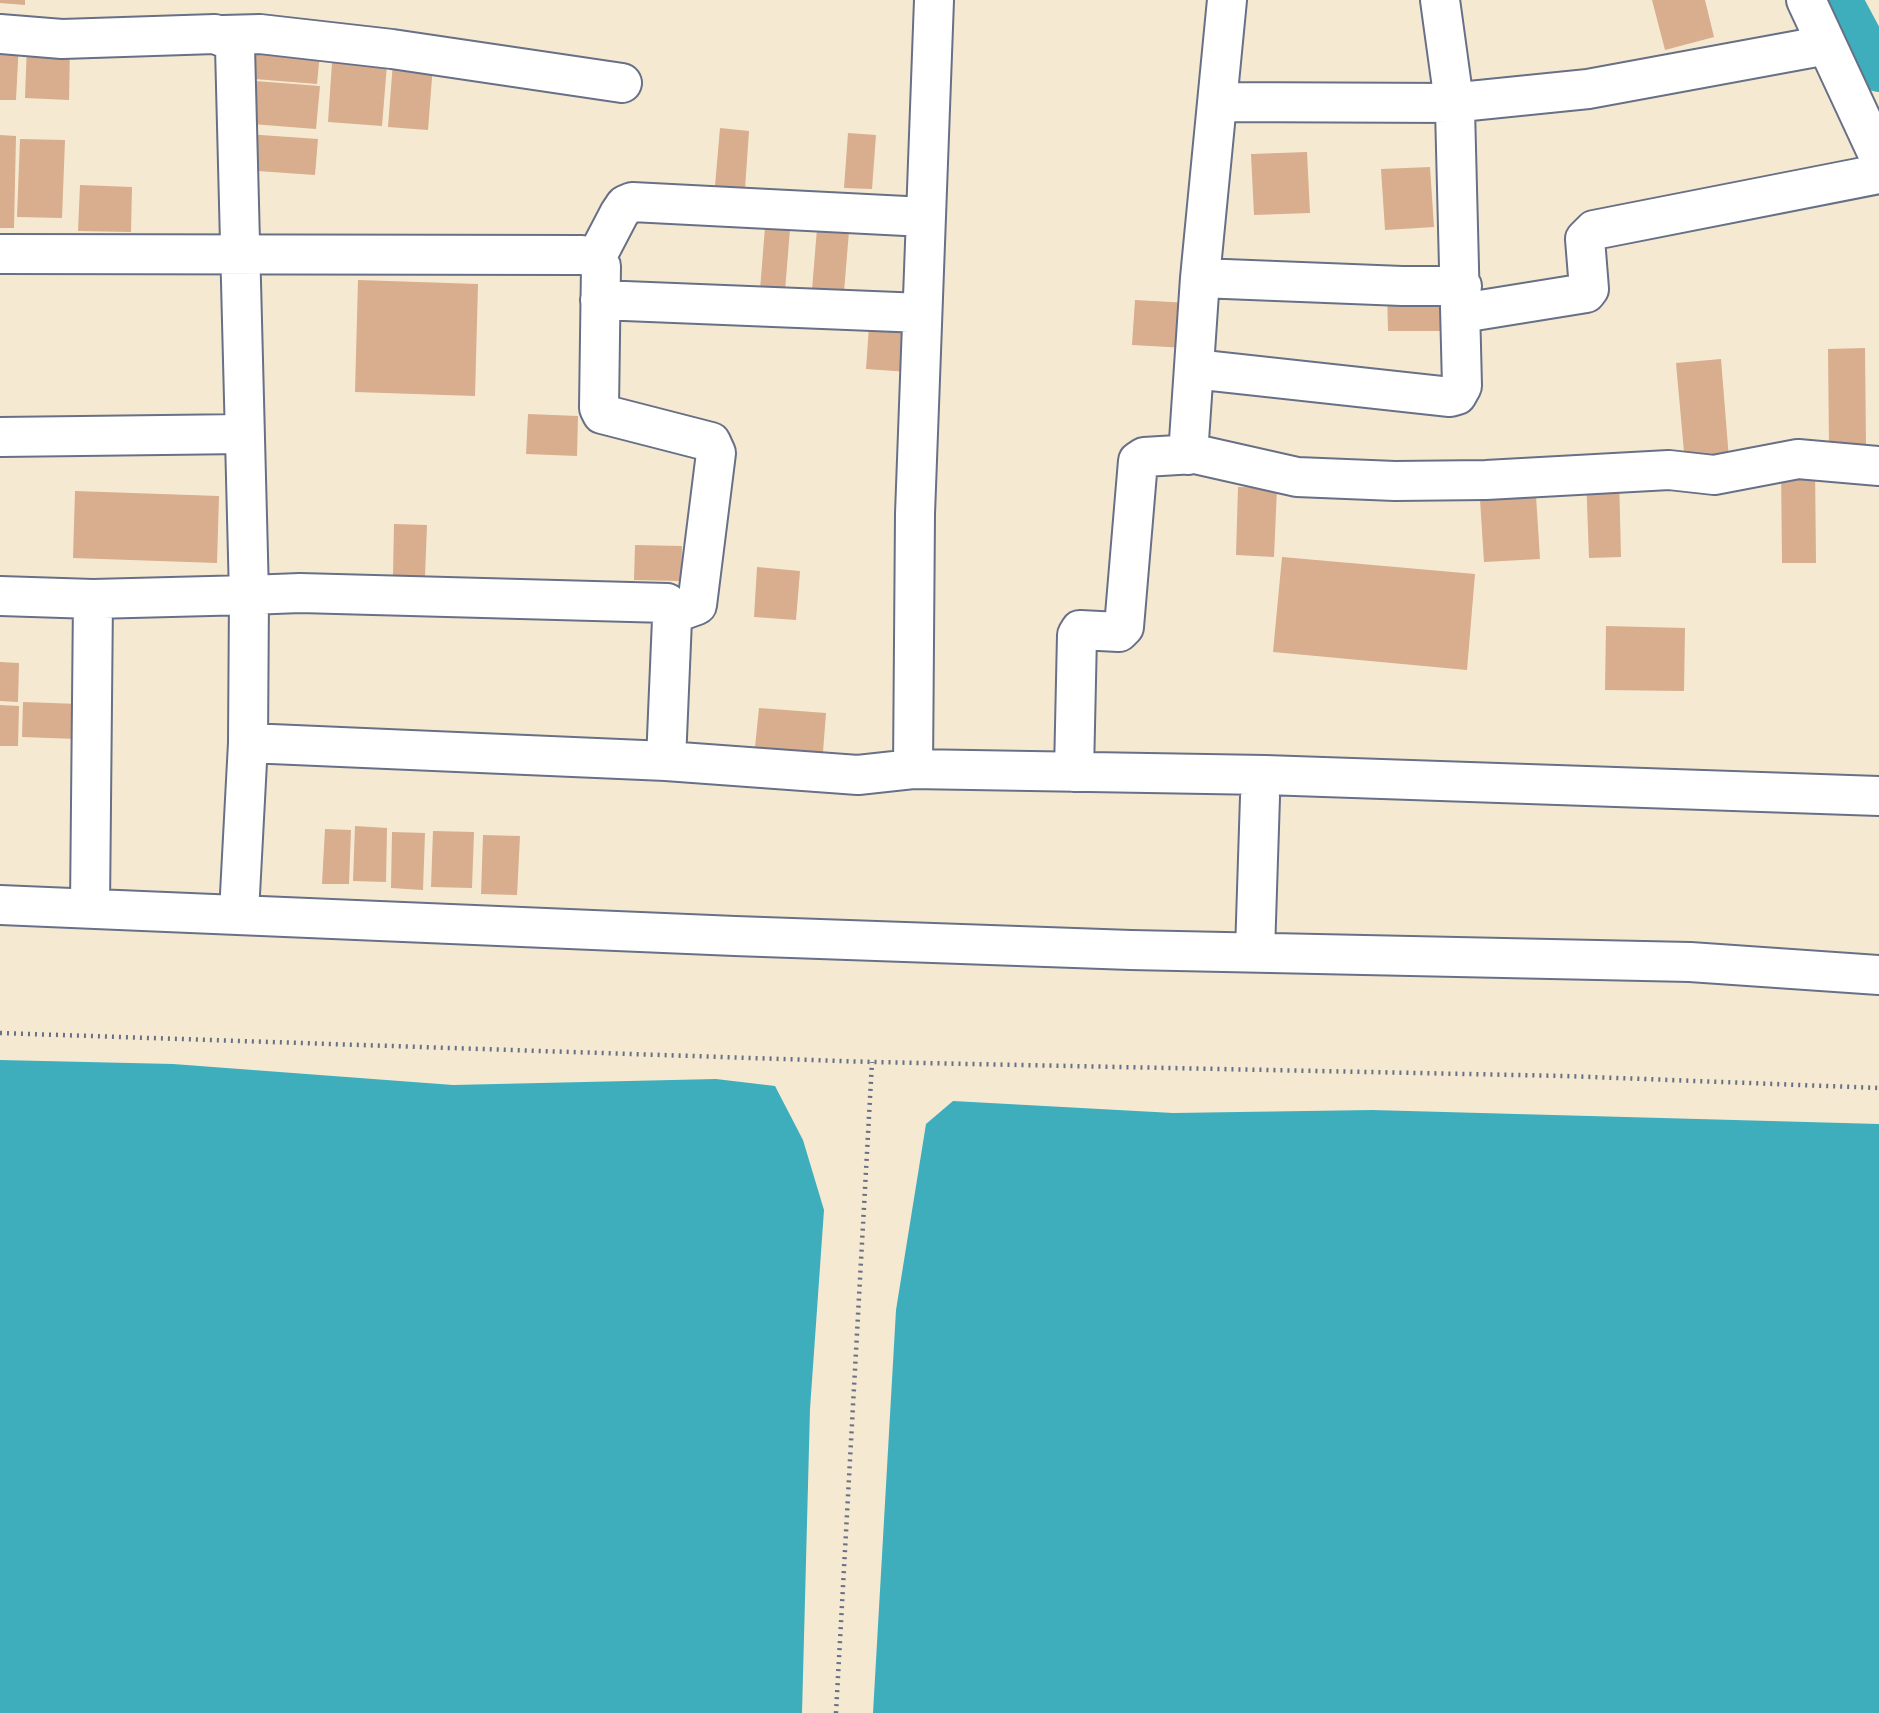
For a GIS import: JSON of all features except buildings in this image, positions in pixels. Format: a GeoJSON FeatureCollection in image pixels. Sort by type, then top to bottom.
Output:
{"type":"FeatureCollection","features":[{"type":"Feature","properties":{"kind":"street"},"geometry":{"type":"LineString","coordinates":[[913,769],[915,514],[934,0]]}},
{"type":"Feature","properties":{"kind":"street"},"geometry":{"type":"LineString","coordinates":[[1188,455],[1200,278],[1227,0]]}},
{"type":"Feature","properties":{"kind":"street"},"geometry":{"type":"LineString","coordinates":[[1194,369],[1450,397],[1457,395],[1462,386],[1462,299],[1455,106],[1440,0]]}},
{"type":"Feature","properties":{"kind":"street"},"geometry":{"type":"LineString","coordinates":[[1806,0],[1879,157]]}},
{"type":"Feature","properties":{"kind":"street"},"geometry":{"type":"LineString","coordinates":[[0,34],[62,39],[260,34],[392,49],[622,83]]}},
{"type":"Feature","properties":{"kind":"street"},"geometry":{"type":"LineString","coordinates":[[223,35],[235,47],[249,595],[248,743],[239,913]]}},
{"type":"Feature","properties":{"kind":"street"},"geometry":{"type":"LineString","coordinates":[[1217,102],[1455,106],[1464,100],[1588,89],[1827,45]]}},
{"type":"Feature","properties":{"kind":"street"},"geometry":{"type":"LineString","coordinates":[[1200,278],[1402,286],[1462,299],[1587,293],[1589,289],[1585,239],[1594,230],[1879,174]]}},
{"type":"Feature","properties":{"kind":"street"},"geometry":{"type":"LineString","coordinates":[[596,258],[619,214],[625,205],[632,202],[925,218]]}},
{"type":"Feature","properties":{"kind":"street"},"geometry":{"type":"LineString","coordinates":[[0,254],[582,254],[596,258],[601,266],[599,408],[602,414],[711,442],[716,453],[698,605],[693,609],[672,614]]}},
{"type":"Feature","properties":{"kind":"street"},"geometry":{"type":"LineString","coordinates":[[600,300],[922,313]]}},
{"type":"Feature","properties":{"kind":"street"},"geometry":{"type":"LineString","coordinates":[[0,437],[244,434]]}},
{"type":"Feature","properties":{"kind":"street"},"geometry":{"type":"LineString","coordinates":[[1074,772],[1077,635],[1080,630],[1119,632],[1124,627],[1138,461],[1144,457],[1188,455],[1221,458],[1297,477],[1395,481],[1486,480],[1669,470],[1714,475],[1798,459],[1879,466]]}},
{"type":"Feature","properties":{"kind":"street"},"geometry":{"type":"LineString","coordinates":[[0,596],[93,599],[249,595],[658,600],[667,603],[672,614],[666,761]]}},
{"type":"Feature","properties":{"kind":"street"},"geometry":{"type":"LineString","coordinates":[[90,907],[93,599]]}},
{"type":"Feature","properties":{"kind":"street"},"geometry":{"type":"LineString","coordinates":[[248,743],[666,761],[858,775],[913,769],[1074,772],[1879,796]]}},
{"type":"Feature","properties":{"kind":"street"},"geometry":{"type":"LineString","coordinates":[[1255,953],[1259,797]]}},
{"type":"Feature","properties":{"kind":"street"},"geometry":{"type":"LineString","coordinates":[[0,905],[239,913],[721,936],[1255,953],[1690,961],[1879,975]]}},
{"type":"Feature","properties":{"kind":"path"},"geometry":{"type":"LineString","coordinates":[[0,1033],[872,1062],[1566,1076],[1879,1088]]}},
{"type":"Feature","properties":{"kind":"path"},"geometry":{"type":"LineString","coordinates":[[836,1713],[872,1062]]}},
{"type":"Feature","properties":{"kind":"water"},"geometry":{"type":"Polygon","coordinates":[[[0,1060],[173,1064],[453,1085],[716,1079],[775,1086],[803,1140],[824,1210],[810,1409],[802,1713],[0,1713],[0,1060]]]}},
{"type":"Feature","properties":{"kind":"water"},"geometry":{"type":"Polygon","coordinates":[[[953,1101],[1173,1113],[1372,1110],[1879,1124],[1879,1713],[873,1713],[896,1310],[926,1124],[953,1101]]]}},
{"type":"Feature","properties":{"kind":"waterway"},"geometry":{"type":"LineString","coordinates":[[1841,0],[1879,71]]}}]}
